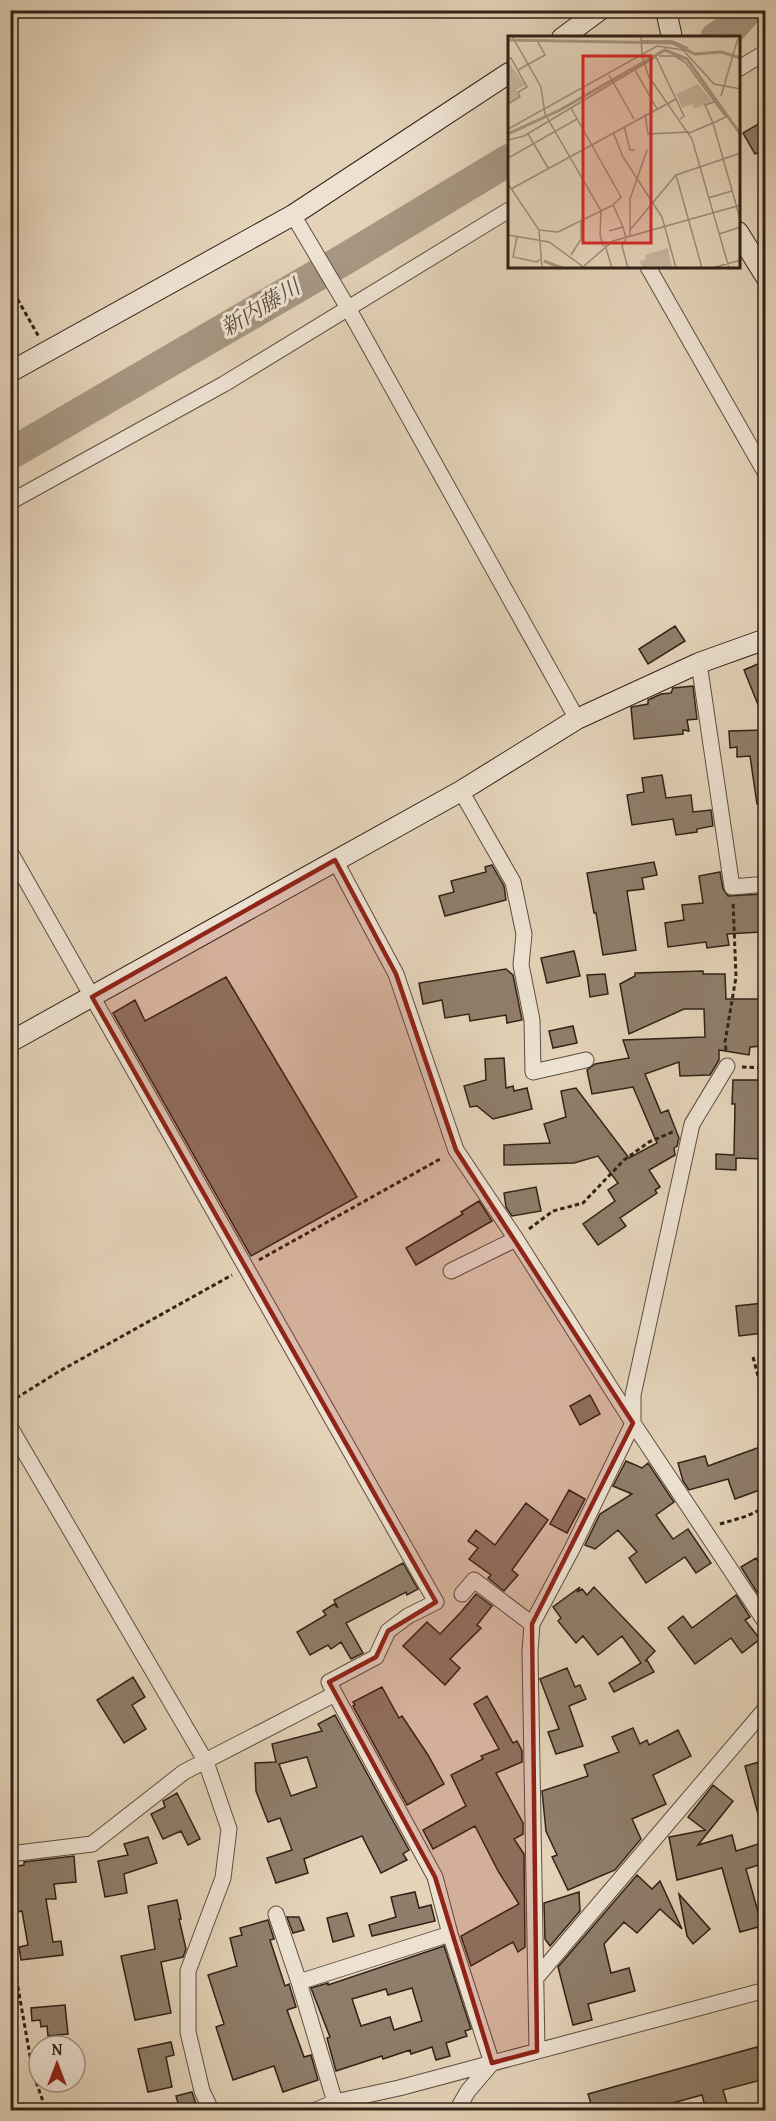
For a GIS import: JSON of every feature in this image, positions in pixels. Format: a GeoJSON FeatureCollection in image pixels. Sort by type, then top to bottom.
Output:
{"type":"FeatureCollection","features":[{"type":"Feature","properties":{"kind":"street"},"geometry":{"type":"LineString","coordinates":[[565,36],[600,10]]}},
{"type":"Feature","properties":{"kind":"street"},"geometry":{"type":"LineString","coordinates":[[666,10],[672,36]]}},
{"type":"Feature","properties":{"kind":"street"},"geometry":{"type":"LineString","coordinates":[[740,68],[765,52]]}},
{"type":"Feature","properties":{"kind":"street"},"geometry":{"type":"LineString","coordinates":[[10,372],[293,215],[508,74]]}},
{"type":"Feature","properties":{"kind":"street"},"geometry":{"type":"LineString","coordinates":[[10,502],[224,384],[508,211]]}},
{"type":"Feature","properties":{"kind":"street"},"geometry":{"type":"LineString","coordinates":[[293,215],[348,308],[577,719]]}},
{"type":"Feature","properties":{"kind":"street"},"geometry":{"type":"LineString","coordinates":[[740,235],[765,277]]}},
{"type":"Feature","properties":{"kind":"street"},"geometry":{"type":"LineString","coordinates":[[649,268],[765,474]]}},
{"type":"Feature","properties":{"kind":"street"},"geometry":{"type":"LineString","coordinates":[[10,1042],[461,791],[577,719],[699,663],[765,639]]}},
{"type":"Feature","properties":{"kind":"street"},"geometry":{"type":"LineString","coordinates":[[699,663],[732,887],[765,884]]}},
{"type":"Feature","properties":{"kind":"street"},"geometry":{"type":"LineString","coordinates":[[461,791],[513,882],[524,934],[521,965],[532,1020],[533,1071],[586,1060]]}},
{"type":"Feature","properties":{"kind":"street"},"geometry":{"type":"LineString","coordinates":[[10,852],[436,1602],[408,1616],[388,1631],[376,1657],[328,1682],[435,1877],[450,1934],[492,2063]]}},
{"type":"Feature","properties":{"kind":"street"},"geometry":{"type":"LineString","coordinates":[[335,860],[396,974],[456,1150],[765,1623]]}},
{"type":"Feature","properties":{"kind":"street"},"geometry":{"type":"LineString","coordinates":[[537,2051],[530,1652],[532,1624],[572,1549],[633,1423],[633,1395],[692,1124],[727,1066]]}},
{"type":"Feature","properties":{"kind":"street"},"geometry":{"type":"LineString","coordinates":[[451,1271],[516,1239]]}},
{"type":"Feature","properties":{"kind":"street"},"geometry":{"type":"LineString","coordinates":[[10,1427],[206,1762],[229,1829],[223,1878],[188,1971],[188,2032],[202,2091],[211,2110]]}},
{"type":"Feature","properties":{"kind":"street"},"geometry":{"type":"LineString","coordinates":[[462,1594],[474,1580],[532,1624]]}},
{"type":"Feature","properties":{"kind":"street"},"geometry":{"type":"LineString","coordinates":[[10,1854],[92,1844],[184,1772],[335,1695]]}},
{"type":"Feature","properties":{"kind":"street"},"geometry":{"type":"LineString","coordinates":[[536,1978],[765,1708]]}},
{"type":"Feature","properties":{"kind":"street"},"geometry":{"type":"LineString","coordinates":[[276,1914],[335,2102]]}},
{"type":"Feature","properties":{"kind":"street"},"geometry":{"type":"LineString","coordinates":[[299,1982],[450,1934]]}},
{"type":"Feature","properties":{"kind":"street"},"geometry":{"type":"LineString","coordinates":[[316,2110],[335,2102],[399,2088],[765,1990]]}},
{"type":"Feature","properties":{"kind":"street"},"geometry":{"type":"LineString","coordinates":[[457,2110],[468,2091],[492,2063]]}},
{"type":"Feature","properties":{"kind":"path"},"geometry":{"type":"LineString","coordinates":[[10,286],[47,352]]}},
{"type":"Feature","properties":{"kind":"path"},"geometry":{"type":"LineString","coordinates":[[732,887],[736,977],[726,1042],[727,1066],[765,1068]]}},
{"type":"Feature","properties":{"kind":"path"},"geometry":{"type":"LineString","coordinates":[[516,1239],[553,1211],[583,1203],[624,1160],[649,1142],[692,1124]]}},
{"type":"Feature","properties":{"kind":"path"},"geometry":{"type":"LineString","coordinates":[[753,1357],[765,1406]]}},
{"type":"Feature","properties":{"kind":"path"},"geometry":{"type":"LineString","coordinates":[[703,1529],[747,1516],[765,1507]]}},
{"type":"Feature","properties":{"kind":"path"},"geometry":{"type":"LineString","coordinates":[[10,1942],[33,2073],[45,2110]]}},
{"type":"Feature","properties":{"kind":"highlighted area"},"geometry":{"type":"Polygon","coordinates":[[[335,860],[396,974],[456,1150],[633,1423],[532,1624],[537,2051],[492,2063],[435,1877],[329,1682],[376,1657],[388,1631],[436,1602],[92,997],[335,860]]]}},
{"type":"Feature","properties":{"kind":"building"},"geometry":{"type":"Polygon","coordinates":[[[765,120],[765,148],[755,154],[743,133],[765,120]]]}},
{"type":"Feature","properties":{"kind":"building"},"geometry":{"type":"Polygon","coordinates":[[[675,626],[685,641],[648,664],[639,649],[675,626]]]}},
{"type":"Feature","properties":{"kind":"building"},"geometry":{"type":"Polygon","coordinates":[[[765,661],[765,722],[744,670],[765,661]]]}},
{"type":"Feature","properties":{"kind":"building"},"geometry":{"type":"Polygon","coordinates":[[[693,686],[697,719],[687,720],[689,731],[683,730],[683,734],[634,739],[631,707],[648,704],[648,700],[661,694],[671,693],[673,688],[693,686]]]}},
{"type":"Feature","properties":{"kind":"building"},"geometry":{"type":"Polygon","coordinates":[[[765,730],[765,803],[757,804],[750,756],[737,757],[737,747],[730,748],[729,731],[765,730]]]}},
{"type":"Feature","properties":{"kind":"building"},"geometry":{"type":"Polygon","coordinates":[[[662,775],[666,798],[691,795],[693,812],[711,810],[713,826],[697,829],[697,832],[676,835],[673,819],[632,825],[627,795],[644,792],[642,778],[662,775]]]}},
{"type":"Feature","properties":{"kind":"building"},"geometry":{"type":"Polygon","coordinates":[[[654,862],[657,875],[642,878],[644,889],[627,891],[636,950],[603,955],[587,873],[654,862]]]}},
{"type":"Feature","properties":{"kind":"building"},"geometry":{"type":"Polygon","coordinates":[[[492,865],[504,886],[506,900],[445,916],[439,896],[454,892],[451,881],[486,872],[485,867],[492,865]]]}},
{"type":"Feature","properties":{"kind":"building"},"geometry":{"type":"Polygon","coordinates":[[[720,872],[723,889],[728,896],[765,894],[765,908],[759,908],[760,932],[727,934],[729,945],[707,948],[706,942],[668,947],[665,923],[684,920],[682,905],[703,903],[699,876],[720,872]]]}},
{"type":"Feature","properties":{"kind":"building"},"geometry":{"type":"Polygon","coordinates":[[[574,951],[580,976],[547,983],[541,958],[574,951]]]}},
{"type":"Feature","properties":{"kind":"building"},"geometry":{"type":"Polygon","coordinates":[[[506,969],[513,975],[522,1020],[507,1023],[506,1015],[470,1021],[469,1014],[445,1018],[442,1000],[423,1004],[419,983],[506,969]]]}},
{"type":"Feature","properties":{"kind":"building"},"geometry":{"type":"Polygon","coordinates":[[[703,971],[703,974],[725,974],[726,999],[765,999],[765,1046],[750,1047],[749,1055],[719,1050],[719,1060],[710,1075],[680,1076],[679,1062],[645,1074],[661,1113],[668,1110],[679,1138],[674,1148],[675,1155],[649,1170],[660,1187],[655,1190],[657,1193],[620,1218],[626,1226],[598,1245],[583,1224],[615,1201],[608,1190],[618,1183],[598,1156],[574,1163],[504,1165],[504,1145],[550,1143],[544,1124],[566,1117],[561,1091],[576,1088],[629,1158],[657,1143],[633,1087],[592,1094],[587,1070],[595,1064],[629,1058],[623,1040],[705,1037],[704,1009],[684,1009],[629,1034],[620,984],[635,976],[635,973],[703,971]]]}},
{"type":"Feature","properties":{"kind":"building"},"geometry":{"type":"Polygon","coordinates":[[[605,974],[608,994],[590,997],[587,975],[605,974]]]}},
{"type":"Feature","properties":{"kind":"building"},"geometry":{"type":"Polygon","coordinates":[[[226,977],[357,1197],[251,1256],[113,1013],[135,1000],[145,1021],[226,977]]]}},
{"type":"Feature","properties":{"kind":"building"},"geometry":{"type":"Polygon","coordinates":[[[573,1026],[577,1043],[553,1048],[549,1031],[573,1026]]]}},
{"type":"Feature","properties":{"kind":"building"},"geometry":{"type":"Polygon","coordinates":[[[504,1058],[506,1088],[513,1086],[514,1091],[527,1088],[532,1109],[493,1119],[477,1106],[470,1107],[464,1086],[486,1080],[485,1059],[504,1058]]]}},
{"type":"Feature","properties":{"kind":"building"},"geometry":{"type":"Polygon","coordinates":[[[733,1080],[765,1080],[765,1159],[736,1158],[736,1170],[716,1169],[716,1154],[734,1155],[733,1080]]]}},
{"type":"Feature","properties":{"kind":"building"},"geometry":{"type":"Polygon","coordinates":[[[536,1187],[541,1211],[512,1216],[506,1207],[504,1193],[536,1187]]]}},
{"type":"Feature","properties":{"kind":"building"},"geometry":{"type":"Polygon","coordinates":[[[479,1201],[492,1221],[416,1265],[406,1248],[463,1214],[461,1212],[479,1201]]]}},
{"type":"Feature","properties":{"kind":"building"},"geometry":{"type":"Polygon","coordinates":[[[765,1303],[765,1333],[739,1336],[736,1306],[765,1303]]]}},
{"type":"Feature","properties":{"kind":"building"},"geometry":{"type":"Polygon","coordinates":[[[590,1395],[600,1414],[580,1425],[570,1406],[590,1395]]]}},
{"type":"Feature","properties":{"kind":"building"},"geometry":{"type":"Polygon","coordinates":[[[760,1447],[765,1462],[765,1488],[735,1499],[728,1479],[689,1490],[683,1481],[678,1463],[705,1456],[708,1466],[760,1447]]]}},
{"type":"Feature","properties":{"kind":"building"},"geometry":{"type":"Polygon","coordinates":[[[626,1461],[642,1468],[648,1463],[674,1502],[656,1515],[673,1539],[688,1529],[711,1563],[696,1573],[685,1557],[646,1583],[629,1558],[637,1552],[618,1530],[595,1549],[585,1545],[600,1514],[632,1494],[613,1486],[626,1461]]]}},
{"type":"Feature","properties":{"kind":"building"},"geometry":{"type":"Polygon","coordinates":[[[569,1490],[585,1499],[567,1533],[550,1524],[569,1490]]]}},
{"type":"Feature","properties":{"kind":"building"},"geometry":{"type":"Polygon","coordinates":[[[526,1503],[548,1520],[512,1570],[518,1575],[504,1591],[488,1578],[491,1575],[469,1559],[478,1548],[468,1541],[476,1530],[495,1545],[526,1503]]]}},
{"type":"Feature","properties":{"kind":"building"},"geometry":{"type":"Polygon","coordinates":[[[756,1558],[765,1574],[765,1605],[741,1567],[756,1558]]]}},
{"type":"Feature","properties":{"kind":"building"},"geometry":{"type":"Polygon","coordinates":[[[403,1563],[418,1589],[407,1595],[406,1592],[346,1623],[363,1653],[351,1659],[341,1642],[331,1649],[328,1645],[310,1655],[297,1632],[326,1615],[323,1611],[334,1604],[338,1608],[334,1600],[403,1563]]]}},
{"type":"Feature","properties":{"kind":"building"},"geometry":{"type":"Polygon","coordinates":[[[580,1587],[577,1592],[582,1589],[587,1595],[594,1587],[655,1651],[645,1661],[647,1660],[654,1672],[614,1692],[609,1683],[641,1663],[622,1636],[598,1655],[583,1636],[576,1643],[558,1621],[561,1618],[553,1607],[580,1587]]]}},
{"type":"Feature","properties":{"kind":"building"},"geometry":{"type":"Polygon","coordinates":[[[476,1594],[492,1606],[477,1625],[481,1628],[450,1659],[460,1668],[445,1685],[403,1646],[427,1622],[440,1634],[476,1594]]]}},
{"type":"Feature","properties":{"kind":"building"},"geometry":{"type":"Polygon","coordinates":[[[736,1595],[750,1617],[745,1620],[760,1639],[742,1653],[731,1638],[695,1664],[668,1628],[683,1616],[692,1628],[736,1595]]]}},
{"type":"Feature","properties":{"kind":"building"},"geometry":{"type":"Polygon","coordinates":[[[567,1668],[575,1687],[580,1685],[586,1699],[569,1706],[583,1746],[556,1754],[548,1732],[559,1729],[540,1679],[567,1668]]]}},
{"type":"Feature","properties":{"kind":"building"},"geometry":{"type":"Polygon","coordinates":[[[133,1677],[145,1697],[132,1705],[146,1729],[124,1743],[97,1700],[133,1677]]]}},
{"type":"Feature","properties":{"kind":"building"},"geometry":{"type":"Polygon","coordinates":[[[382,1687],[399,1718],[402,1716],[444,1784],[407,1805],[353,1706],[355,1705],[353,1702],[382,1687]]]}},
{"type":"Feature","properties":{"kind":"building"},"geometry":{"type":"Polygon","coordinates":[[[487,1696],[513,1743],[517,1741],[522,1751],[522,1762],[496,1773],[523,1823],[523,1834],[514,1839],[524,1854],[525,1947],[518,1952],[513,1942],[471,1966],[461,1936],[519,1904],[498,1871],[475,1826],[433,1849],[423,1830],[466,1806],[451,1775],[483,1759],[481,1756],[499,1749],[474,1704],[487,1696]]]}},
{"type":"Feature","properties":{"kind":"building"},"geometry":{"type":"Polygon","coordinates":[[[335,1715],[409,1850],[403,1854],[407,1860],[381,1873],[362,1836],[304,1859],[308,1873],[276,1883],[267,1858],[292,1850],[280,1818],[268,1822],[256,1791],[255,1763],[276,1762],[272,1744],[322,1731],[318,1724],[335,1715]],[[307,1757],[279,1764],[291,1796],[317,1787],[307,1757]]]}},
{"type":"Feature","properties":{"kind":"building"},"geometry":{"type":"Polygon","coordinates":[[[633,1728],[640,1744],[647,1740],[649,1745],[678,1730],[691,1756],[653,1775],[666,1804],[632,1819],[641,1839],[615,1870],[568,1890],[552,1857],[557,1855],[546,1831],[542,1791],[588,1776],[584,1765],[619,1752],[612,1737],[633,1728]]]}},
{"type":"Feature","properties":{"kind":"building"},"geometry":{"type":"Polygon","coordinates":[[[759,1762],[760,1767],[765,1765],[765,1824],[761,1825],[745,1766],[759,1762]]]}},
{"type":"Feature","properties":{"kind":"building"},"geometry":{"type":"Polygon","coordinates":[[[713,1785],[733,1801],[698,1845],[732,1835],[736,1851],[765,1842],[765,1863],[746,1869],[762,1926],[740,1932],[722,1868],[677,1880],[669,1837],[705,1830],[688,1817],[713,1785]]]}},
{"type":"Feature","properties":{"kind":"building"},"geometry":{"type":"Polygon","coordinates":[[[177,1793],[200,1839],[188,1845],[181,1831],[163,1839],[151,1814],[165,1807],[163,1801],[177,1793]]]}},
{"type":"Feature","properties":{"kind":"building"},"geometry":{"type":"Polygon","coordinates":[[[148,1837],[157,1863],[124,1874],[127,1893],[105,1897],[98,1861],[128,1855],[124,1844],[148,1837]]]}},
{"type":"Feature","properties":{"kind":"building"},"geometry":{"type":"Polygon","coordinates":[[[74,1856],[76,1882],[54,1884],[56,1899],[46,1899],[53,1942],[61,1941],[63,1955],[21,1960],[19,1947],[28,1945],[22,1911],[17,1912],[15,1887],[10,1888],[10,1867],[24,1865],[24,1862],[74,1856]]]}},
{"type":"Feature","properties":{"kind":"building"},"geometry":{"type":"Polygon","coordinates":[[[637,1875],[652,1889],[660,1881],[682,1929],[660,1909],[637,1933],[624,1922],[604,1944],[611,1973],[629,1968],[635,1991],[588,2004],[592,2020],[573,2025],[558,1967],[637,1875]]]}},
{"type":"Feature","properties":{"kind":"building"},"geometry":{"type":"Polygon","coordinates":[[[415,1892],[419,1908],[431,1905],[435,1921],[372,1936],[369,1925],[396,1917],[391,1897],[415,1892]]]}},
{"type":"Feature","properties":{"kind":"building"},"geometry":{"type":"Polygon","coordinates":[[[579,1892],[580,1911],[550,1946],[545,1939],[544,1903],[579,1892]]]}},
{"type":"Feature","properties":{"kind":"building"},"geometry":{"type":"Polygon","coordinates":[[[679,1894],[710,1929],[693,1944],[687,1936],[679,1894]]]}},
{"type":"Feature","properties":{"kind":"building"},"geometry":{"type":"Polygon","coordinates":[[[177,1900],[186,1949],[183,1957],[161,1962],[171,2013],[135,2020],[121,1956],[155,1949],[148,1906],[177,1900]]]}},
{"type":"Feature","properties":{"kind":"building"},"geometry":{"type":"Polygon","coordinates":[[[347,1913],[354,1936],[333,1942],[327,1918],[347,1913]]]}},
{"type":"Feature","properties":{"kind":"building"},"geometry":{"type":"Polygon","coordinates":[[[287,1917],[299,1917],[304,1930],[293,1933],[287,1917]]]}},
{"type":"Feature","properties":{"kind":"building"},"geometry":{"type":"Polygon","coordinates":[[[268,1920],[274,1939],[270,1940],[285,1986],[289,1984],[296,2007],[287,2010],[304,2057],[311,2055],[318,2080],[283,2092],[274,2066],[233,2080],[216,2027],[224,2024],[208,1975],[237,1966],[230,1938],[242,1935],[240,1928],[268,1920]]]}},
{"type":"Feature","properties":{"kind":"building"},"geometry":{"type":"Polygon","coordinates":[[[444,1946],[471,2029],[465,2031],[467,2036],[446,2043],[450,2056],[436,2060],[432,2047],[411,2054],[410,2050],[383,2059],[382,2056],[336,2071],[327,2038],[330,2037],[311,1988],[328,1983],[328,1985],[444,1946]],[[412,1988],[388,1995],[386,1989],[352,1999],[361,2026],[390,2017],[394,2030],[422,2021],[412,1988]]]}},
{"type":"Feature","properties":{"kind":"building"},"geometry":{"type":"Polygon","coordinates":[[[65,2005],[68,2034],[48,2034],[47,2026],[41,2027],[40,2020],[32,2021],[31,2008],[65,2005]]]}},
{"type":"Feature","properties":{"kind":"building"},"geometry":{"type":"Polygon","coordinates":[[[171,2042],[174,2055],[166,2057],[172,2087],[148,2092],[138,2049],[171,2042]]]}},
{"type":"Feature","properties":{"kind":"building"},"geometry":{"type":"Polygon","coordinates":[[[757,2047],[765,2079],[723,2090],[729,2110],[706,2110],[702,2095],[647,2110],[593,2110],[588,2094],[757,2047]]]}},
{"type":"Feature","properties":{"kind":"building"},"geometry":{"type":"Polygon","coordinates":[[[192,2092],[198,2110],[180,2110],[176,2096],[192,2092]]]}},
{"type":"Feature","properties":{"kind":"waterway","name":"新内藤川"},"geometry":{"type":"LineString","coordinates":[[719,36],[731,28],[747,10]]}},
{"type":"Feature","properties":{"kind":"waterway","name":"新内藤川"},"geometry":{"type":"LineString","coordinates":[[10,454],[345,259],[508,161]]}}]}
